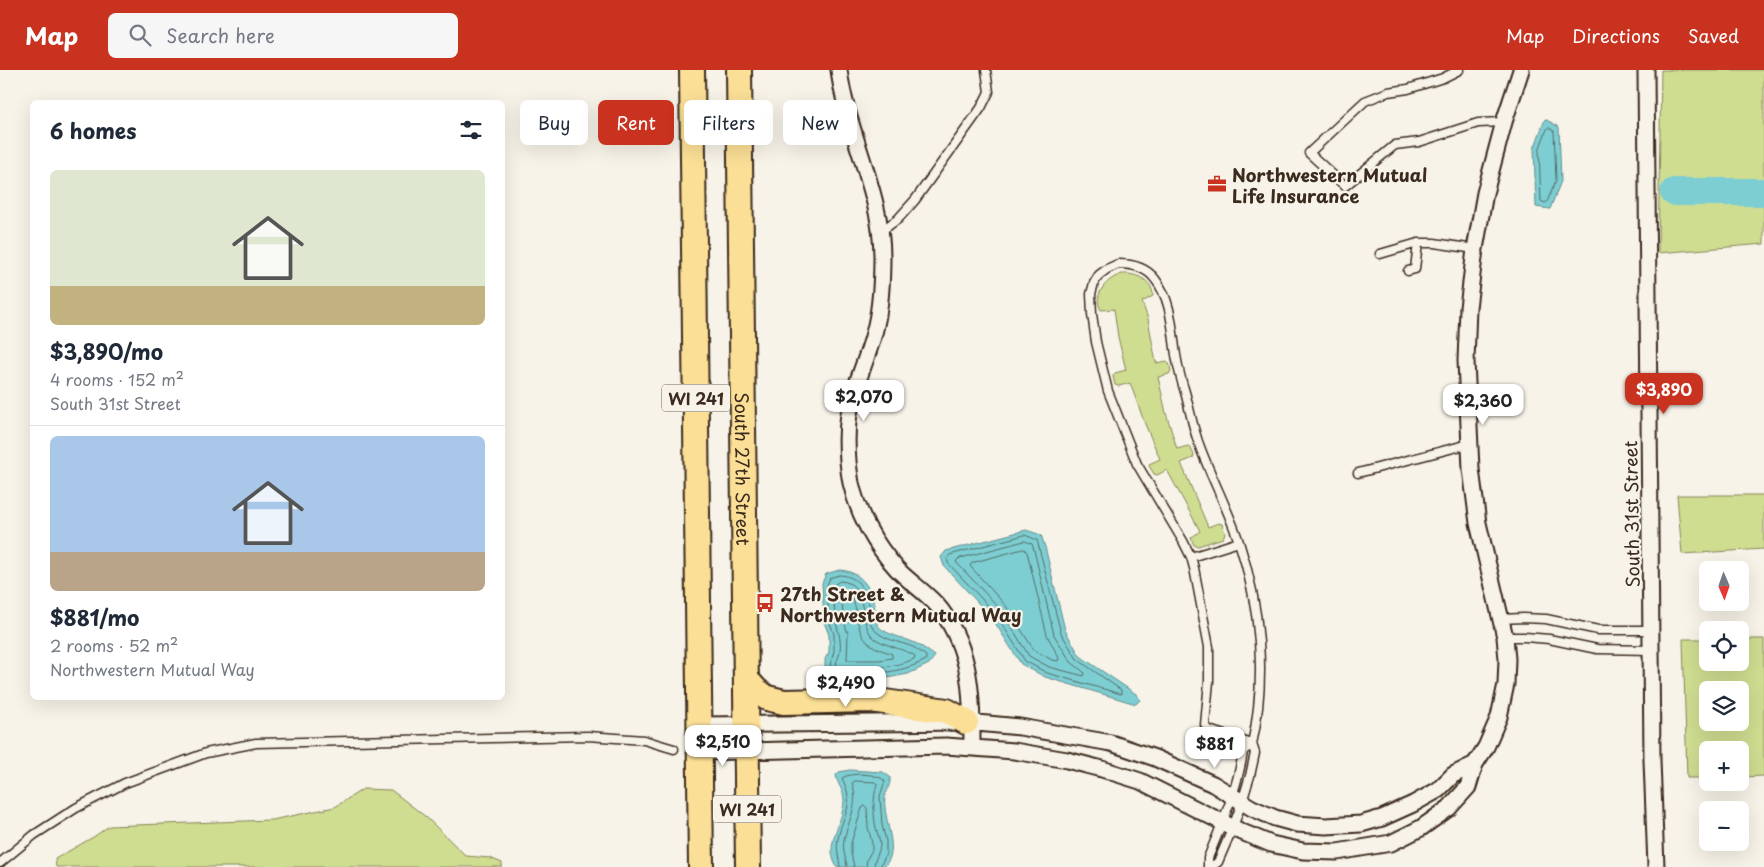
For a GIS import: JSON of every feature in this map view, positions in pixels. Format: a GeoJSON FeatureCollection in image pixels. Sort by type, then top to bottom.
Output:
{"type":"FeatureCollection","features":[{"type":"Feature","properties":{"kind":"main road","name":"WI 241"},"geometry":{"type":"LineString","coordinates":[[692,70],[701,867]]}},
{"type":"Feature","properties":{"kind":"main road","name":"South 27th Street"},"geometry":{"type":"LineString","coordinates":[[739,70],[748,867]]}},
{"type":"Feature","properties":{"kind":"main road"},"geometry":{"type":"LineString","coordinates":[[746,679],[767,698],[784,702],[871,700],[947,711],[969,722]]}},
{"type":"Feature","properties":{"kind":"street"},"geometry":{"type":"LineString","coordinates":[[839,70],[849,121],[868,176],[881,231],[881,287],[877,323],[865,366],[852,398],[847,439],[848,466],[852,486],[862,514],[879,546],[896,569],[940,609],[960,642],[968,671],[972,697],[969,722],[972,747]]}},
{"type":"Feature","properties":{"kind":"street"},"geometry":{"type":"LineString","coordinates":[[700,752],[972,747],[1014,751],[1067,760],[1140,781],[1271,844],[1304,851],[1337,852],[1391,843],[1421,828],[1449,808],[1468,787],[1475,764],[1486,747],[1499,717],[1506,684],[1507,659],[1505,638],[1478,523],[1469,444],[1466,361],[1468,308],[1475,249],[1485,193],[1504,122],[1521,70]]}},
{"type":"Feature","properties":{"kind":"street","name":"South 31st Street"},"geometry":{"type":"LineString","coordinates":[[1646,70],[1652,760],[1656,867]]}},
{"type":"Feature","properties":{"kind":"street"},"geometry":{"type":"LineString","coordinates":[[700,725],[969,722],[1020,727],[1111,743],[1155,758],[1213,784],[1237,799],[1275,818],[1297,824],[1326,826],[1361,824],[1382,818],[1438,790],[1453,775],[1475,764]]}},
{"type":"Feature","properties":{"kind":"lane"},"geometry":{"type":"LineString","coordinates":[[881,231],[898,219],[916,200],[981,108],[989,92],[986,70]]}},
{"type":"Feature","properties":{"kind":"lane"},"geometry":{"type":"LineString","coordinates":[[1459,70],[1443,78],[1408,89],[1388,92],[1365,101],[1309,153],[1345,186],[1395,145],[1419,142],[1478,122],[1504,122]]}},
{"type":"Feature","properties":{"kind":"lane"},"geometry":{"type":"LineString","coordinates":[[1380,254],[1418,243],[1434,243],[1475,249]]}},
{"type":"Feature","properties":{"kind":"lane"},"geometry":{"type":"LineString","coordinates":[[1408,271],[1415,269],[1418,243]]}},
{"type":"Feature","properties":{"kind":"lane"},"geometry":{"type":"LineString","coordinates":[[1252,744],[1209,730],[1205,725],[1209,681],[1209,647],[1191,557],[1137,464],[1108,391],[1092,314],[1091,294],[1094,283],[1099,275],[1107,268],[1118,264],[1133,264],[1146,271],[1155,279],[1164,292],[1172,322],[1176,357],[1199,445],[1239,542],[1251,589],[1259,642],[1260,682],[1257,722],[1252,744],[1255,753],[1250,776],[1237,799],[1228,824],[1218,862],[1210,867],[1208,858],[1228,824],[1237,799],[1243,750],[1252,744]]}},
{"type":"Feature","properties":{"kind":"lane"},"geometry":{"type":"LineString","coordinates":[[1358,473],[1469,444]]}},
{"type":"Feature","properties":{"kind":"lane"},"geometry":{"type":"LineString","coordinates":[[1191,557],[1239,542]]}},
{"type":"Feature","properties":{"kind":"lane"},"geometry":{"type":"LineString","coordinates":[[1501,619],[1546,619],[1598,630],[1651,630]]}},
{"type":"Feature","properties":{"kind":"lane"},"geometry":{"type":"LineString","coordinates":[[1505,638],[1525,636],[1597,649],[1652,650]]}},
{"type":"Feature","properties":{"kind":"lane"},"geometry":{"type":"LineString","coordinates":[[0,863],[43,829],[76,808],[125,783],[206,753],[256,743],[588,736],[644,740],[674,749]]}},
{"type":"Feature","properties":{"kind":"green space"},"geometry":{"type":"Polygon","coordinates":[[[1661,70],[1764,70],[1764,244],[1658,253],[1661,70]]]}},
{"type":"Feature","properties":{"kind":"green space"},"geometry":{"type":"Polygon","coordinates":[[[1122,274],[1138,276],[1147,282],[1152,290],[1153,296],[1142,302],[1148,319],[1156,363],[1167,361],[1171,371],[1169,374],[1158,377],[1166,413],[1177,449],[1188,446],[1194,455],[1193,458],[1181,463],[1208,527],[1218,523],[1222,524],[1225,533],[1223,538],[1198,546],[1194,545],[1191,538],[1200,531],[1167,470],[1157,475],[1154,474],[1149,466],[1149,464],[1160,459],[1130,383],[1119,386],[1115,385],[1113,376],[1115,373],[1126,370],[1114,309],[1101,310],[1098,299],[1106,283],[1122,274]]]}},
{"type":"Feature","properties":{"kind":"green space"},"geometry":{"type":"Polygon","coordinates":[[[1677,495],[1764,495],[1764,549],[1682,554],[1677,495]]]}},
{"type":"Feature","properties":{"kind":"green space"},"geometry":{"type":"Polygon","coordinates":[[[1683,639],[1699,639],[1699,671],[1749,671],[1749,639],[1764,639],[1764,776],[1749,777],[1749,741],[1699,741],[1699,778],[1687,778],[1683,639]]]}},
{"type":"Feature","properties":{"kind":"green space"},"geometry":{"type":"Polygon","coordinates":[[[363,789],[391,790],[426,817],[466,856],[490,858],[502,863],[502,867],[56,867],[55,859],[109,826],[272,820],[335,807],[363,789]]]}},
{"type":"Feature","properties":{"kind":"water"},"geometry":{"type":"Polygon","coordinates":[[[1545,119],[1559,127],[1561,181],[1550,209],[1536,207],[1534,149],[1545,119]]]}},
{"type":"Feature","properties":{"kind":"water"},"geometry":{"type":"Polygon","coordinates":[[[1026,530],[1041,535],[1065,630],[1080,656],[1136,694],[1140,700],[1136,704],[1045,677],[1021,664],[992,618],[944,566],[941,557],[946,551],[1026,530]]]}},
{"type":"Feature","properties":{"kind":"water"},"geometry":{"type":"Polygon","coordinates":[[[839,570],[847,571],[864,582],[871,594],[876,621],[879,627],[891,634],[918,644],[935,656],[929,664],[908,674],[882,679],[840,680],[832,678],[825,667],[825,659],[829,652],[829,635],[824,622],[822,583],[826,574],[839,570]]]}},
{"type":"Feature","properties":{"kind":"water"},"geometry":{"type":"Polygon","coordinates":[[[850,770],[883,772],[890,777],[885,796],[885,811],[891,851],[889,860],[884,867],[837,867],[833,859],[833,843],[844,801],[836,775],[839,772],[850,770]]]}},
{"type":"Feature","properties":{"kind":"waterway"},"geometry":{"type":"LineString","coordinates":[[1674,192],[1764,192]]}},
{"type":"Feature","properties":{"kind":"place","name":"Northwestern Mutual Life Insurance"},"geometry":{"type":"Point","coordinates":[1217,184]}},
{"type":"Feature","properties":{"kind":"place","name":"27th Street & Northwestern Mutual Way"},"geometry":{"type":"Point","coordinates":[765,603]}}]}
